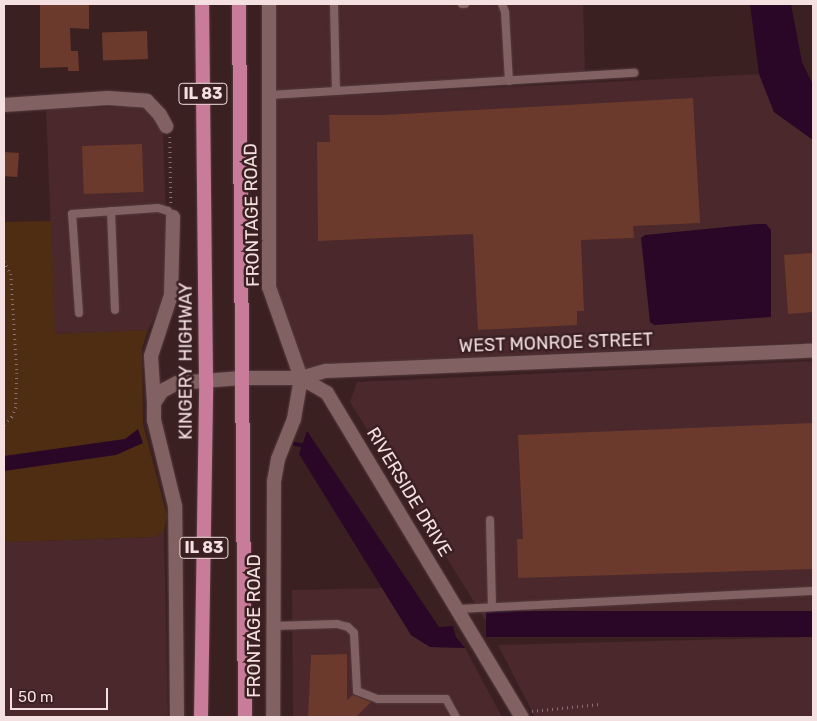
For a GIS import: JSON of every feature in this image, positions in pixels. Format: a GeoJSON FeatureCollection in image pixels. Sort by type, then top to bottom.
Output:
{"type":"FeatureCollection","features":[{"type":"Feature","properties":{"kind":"highway","name":"KINGERY HIGHWAY"},"geometry":{"type":"LineString","coordinates":[[201,717],[206,380],[202,4]]}},
{"type":"Feature","properties":{"kind":"highway","name":"IL 83"},"geometry":{"type":"LineString","coordinates":[[240,4],[246,717]]}},
{"type":"Feature","properties":{"kind":"street","name":"FRONTAGE ROAD"},"geometry":{"type":"LineString","coordinates":[[269,4],[269,287],[301,378],[294,419],[278,459],[274,481],[272,717]]}},
{"type":"Feature","properties":{"kind":"street"},"geometry":{"type":"LineString","coordinates":[[4,105],[108,98],[147,101],[160,115],[166,126]]}},
{"type":"Feature","properties":{"kind":"street"},"geometry":{"type":"LineString","coordinates":[[173,217],[171,295],[152,356],[154,420],[175,506],[177,717]]}},
{"type":"Feature","properties":{"kind":"street","name":"WEST MONROE STREET"},"geometry":{"type":"LineString","coordinates":[[301,378],[326,371],[813,351]]}},
{"type":"Feature","properties":{"kind":"street","name":"RIVERSIDE DRIVE"},"geometry":{"type":"LineString","coordinates":[[206,380],[301,378],[327,393],[458,609],[520,716]]}},
{"type":"Feature","properties":{"kind":"street"},"geometry":{"type":"LineString","coordinates":[[154,403],[162,390],[177,383],[206,380]]}},
{"type":"Feature","properties":{"kind":"lane"},"geometry":{"type":"LineString","coordinates":[[334,4],[336,91]]}},
{"type":"Feature","properties":{"kind":"lane"},"geometry":{"type":"LineString","coordinates":[[502,4],[505,12],[509,81]]}},
{"type":"Feature","properties":{"kind":"lane"},"geometry":{"type":"LineString","coordinates":[[270,94],[634,73]]}},
{"type":"Feature","properties":{"kind":"lane"},"geometry":{"type":"LineString","coordinates":[[79,313],[72,214],[158,208],[168,212],[173,217]]}},
{"type":"Feature","properties":{"kind":"lane"},"geometry":{"type":"LineString","coordinates":[[111,211],[115,310]]}},
{"type":"Feature","properties":{"kind":"lane"},"geometry":{"type":"LineString","coordinates":[[490,520],[492,607]]}},
{"type":"Feature","properties":{"kind":"lane"},"geometry":{"type":"LineString","coordinates":[[458,609],[813,591]]}},
{"type":"Feature","properties":{"kind":"lane"},"geometry":{"type":"LineString","coordinates":[[272,626],[337,624],[348,627],[354,633],[357,691],[378,699],[446,699],[456,717]]}},
{"type":"Feature","properties":{"kind":"path"},"geometry":{"type":"LineString","coordinates":[[166,126],[171,141],[173,217]]}},
{"type":"Feature","properties":{"kind":"path"},"geometry":{"type":"LineString","coordinates":[[4,261],[12,274],[17,373],[16,407],[12,417],[4,425]]}},
{"type":"Feature","properties":{"kind":"path"},"geometry":{"type":"LineString","coordinates":[[520,716],[600,704]]}},
{"type":"Feature","properties":{"kind":"shaded area"},"geometry":{"type":"Polygon","coordinates":[[[275,4],[583,4],[585,72],[276,90],[275,4]]]}},
{"type":"Feature","properties":{"kind":"shaded area"},"geometry":{"type":"Polygon","coordinates":[[[750,4],[791,4],[802,62],[813,85],[813,140],[774,112],[759,74],[750,4]]]}},
{"type":"Feature","properties":{"kind":"shaded area"},"geometry":{"type":"Polygon","coordinates":[[[759,74],[774,112],[813,140],[813,342],[333,363],[305,372],[273,283],[275,99],[759,74]]]}},
{"type":"Feature","properties":{"kind":"shaded area"},"geometry":{"type":"Polygon","coordinates":[[[137,106],[150,112],[163,129],[168,279],[160,308],[148,330],[55,334],[46,109],[137,106]]]}},
{"type":"Feature","properties":{"kind":"shaded area"},"geometry":{"type":"Polygon","coordinates":[[[51,221],[55,334],[148,330],[142,348],[143,424],[167,516],[164,531],[155,537],[4,542],[4,222],[51,221]]]}},
{"type":"Feature","properties":{"kind":"shaded area"},"geometry":{"type":"Polygon","coordinates":[[[766,224],[771,230],[771,317],[654,325],[650,322],[641,238],[645,235],[766,224]]]}},
{"type":"Feature","properties":{"kind":"shaded area"},"geometry":{"type":"Polygon","coordinates":[[[813,361],[813,611],[486,621],[350,402],[357,382],[813,361]]]}},
{"type":"Feature","properties":{"kind":"shaded area"},"geometry":{"type":"Polygon","coordinates":[[[138,429],[143,443],[116,455],[4,471],[4,456],[125,439],[138,429]]]}},
{"type":"Feature","properties":{"kind":"shaded area"},"geometry":{"type":"Polygon","coordinates":[[[307,431],[439,627],[453,626],[456,637],[465,648],[430,647],[411,635],[299,454],[307,431]]]}},
{"type":"Feature","properties":{"kind":"shaded area"},"geometry":{"type":"Polygon","coordinates":[[[164,531],[168,717],[4,717],[4,542],[155,537],[164,531]]]}},
{"type":"Feature","properties":{"kind":"shaded area"},"geometry":{"type":"Polygon","coordinates":[[[383,588],[411,635],[430,647],[465,648],[502,717],[293,717],[292,590],[383,588]]]}},
{"type":"Feature","properties":{"kind":"shaded area"},"geometry":{"type":"Polygon","coordinates":[[[486,611],[813,611],[813,637],[486,637],[486,611]]]}},
{"type":"Feature","properties":{"kind":"shaded area"},"geometry":{"type":"Polygon","coordinates":[[[813,637],[813,717],[535,717],[498,645],[813,637]]]}},
{"type":"Feature","properties":{"kind":"building"},"geometry":{"type":"Polygon","coordinates":[[[40,4],[89,4],[89,29],[70,28],[71,51],[78,51],[79,71],[68,71],[68,67],[40,68],[40,4]]]}},
{"type":"Feature","properties":{"kind":"building"},"geometry":{"type":"Polygon","coordinates":[[[147,31],[148,59],[103,61],[102,33],[147,31]]]}},
{"type":"Feature","properties":{"kind":"building"},"geometry":{"type":"Polygon","coordinates":[[[693,98],[700,223],[633,226],[634,238],[581,240],[584,311],[577,311],[577,325],[478,330],[473,234],[318,241],[317,142],[330,142],[329,115],[384,115],[693,98]]]}},
{"type":"Feature","properties":{"kind":"building"},"geometry":{"type":"Polygon","coordinates":[[[142,144],[144,192],[84,194],[82,146],[142,144]]]}},
{"type":"Feature","properties":{"kind":"building"},"geometry":{"type":"Polygon","coordinates":[[[4,152],[19,153],[17,177],[4,176],[4,152]]]}},
{"type":"Feature","properties":{"kind":"building"},"geometry":{"type":"Polygon","coordinates":[[[813,253],[813,312],[788,314],[784,255],[813,253]]]}},
{"type":"Feature","properties":{"kind":"building"},"geometry":{"type":"Polygon","coordinates":[[[813,423],[813,569],[518,578],[517,539],[523,539],[518,435],[813,423]]]}},
{"type":"Feature","properties":{"kind":"building"},"geometry":{"type":"Polygon","coordinates":[[[347,654],[347,700],[353,695],[371,702],[356,717],[308,717],[311,655],[347,654]]]}},
{"type":"Feature","properties":{"kind":"waterway"},"geometry":{"type":"LineString","coordinates":[[295,444],[305,446]]}}]}
